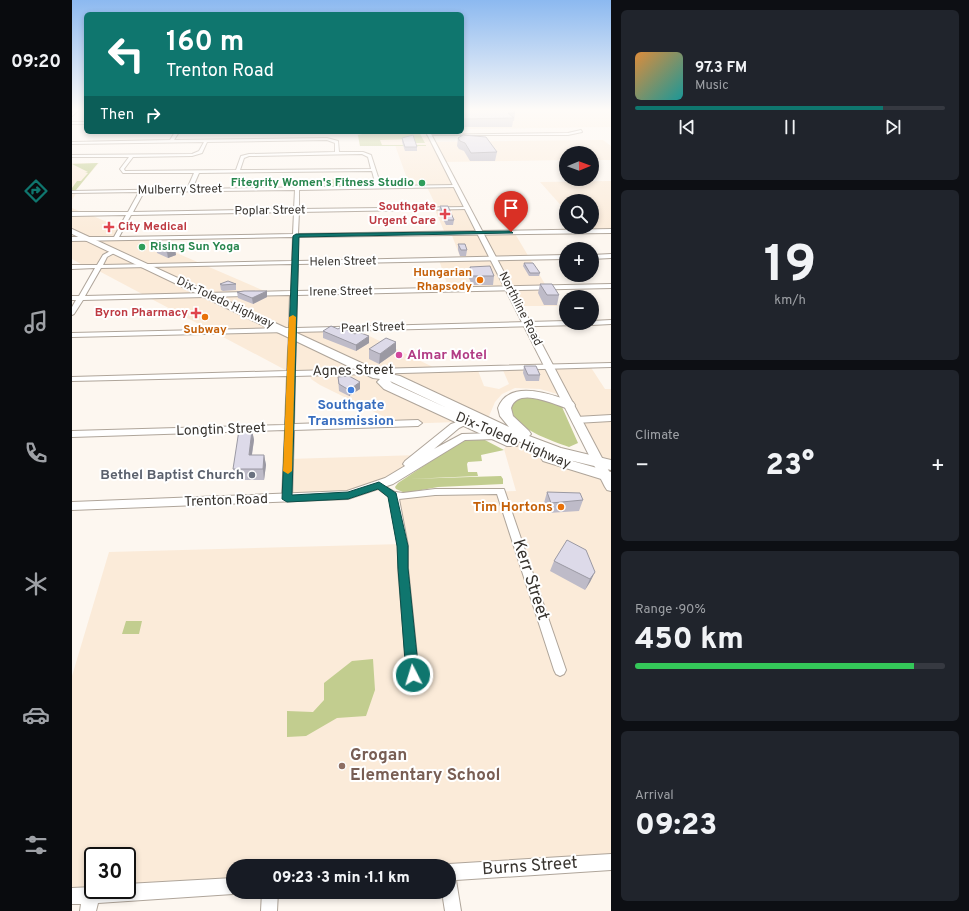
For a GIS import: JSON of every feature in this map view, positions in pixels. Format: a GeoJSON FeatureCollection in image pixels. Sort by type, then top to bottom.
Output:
{"type":"FeatureCollection","features":[{"type":"Feature","properties":{"kind":"main road","name":"Northline Road"},"geometry":{"type":"LineString","coordinates":[[438,153],[481,233],[576,420],[607,473]]}},
{"type":"Feature","properties":{"kind":"main road","name":"Dix-Toledo Highway"},"geometry":{"type":"LineString","coordinates":[[72,231],[289,332],[373,373],[396,379],[516,435],[607,473]]}},
{"type":"Feature","properties":{"kind":"main road","name":"Dix-Toledo Highway"},"geometry":{"type":"LineString","coordinates":[[373,373],[388,386],[496,436],[575,468],[607,473]]}},
{"type":"Feature","properties":{"kind":"main road"},"geometry":{"type":"LineString","coordinates":[[534,442],[506,415],[505,408],[508,401],[517,396],[532,394],[551,398],[569,405]]}},
{"type":"Feature","properties":{"kind":"main road"},"geometry":{"type":"LineString","coordinates":[[466,422],[485,424],[516,435]]}},
{"type":"Feature","properties":{"kind":"street"},"geometry":{"type":"LineString","coordinates":[[72,156],[195,155],[200,153]]}},
{"type":"Feature","properties":{"kind":"street"},"geometry":{"type":"LineString","coordinates":[[237,172],[242,157],[246,155],[338,153],[369,154],[379,188]]}},
{"type":"Feature","properties":{"kind":"street"},"geometry":{"type":"LineString","coordinates":[[132,155],[122,169],[123,172],[374,170]]}},
{"type":"Feature","properties":{"kind":"street"},"geometry":{"type":"LineString","coordinates":[[189,190],[197,172]]}},
{"type":"Feature","properties":{"kind":"street","name":"Mulberry Street"},"geometry":{"type":"LineString","coordinates":[[72,192],[456,186]]}},
{"type":"Feature","properties":{"kind":"street"},"geometry":{"type":"LineString","coordinates":[[287,499],[291,373],[289,332],[294,293],[297,189]]}},
{"type":"Feature","properties":{"kind":"street"},"geometry":{"type":"LineString","coordinates":[[115,239],[142,191]]}},
{"type":"Feature","properties":{"kind":"street","name":"Poplar Street"},"geometry":{"type":"LineString","coordinates":[[72,214],[468,208]]}},
{"type":"Feature","properties":{"kind":"street"},"geometry":{"type":"LineString","coordinates":[[72,240],[611,231]]}},
{"type":"Feature","properties":{"kind":"street"},"geometry":{"type":"LineString","coordinates":[[72,313],[98,266],[107,254],[114,251]]}},
{"type":"Feature","properties":{"kind":"street"},"geometry":{"type":"LineString","coordinates":[[599,257],[611,256]]}},
{"type":"Feature","properties":{"kind":"street","name":"Helen Street"},"geometry":{"type":"LineString","coordinates":[[72,267],[559,257]]}},
{"type":"Feature","properties":{"kind":"street","name":"Irene Street"},"geometry":{"type":"LineString","coordinates":[[72,298],[611,286]]}},
{"type":"Feature","properties":{"kind":"street"},"geometry":{"type":"LineString","coordinates":[[599,323],[611,322]]}},
{"type":"Feature","properties":{"kind":"street","name":"Pearl Street"},"geometry":{"type":"LineString","coordinates":[[72,335],[289,332],[559,323]]}},
{"type":"Feature","properties":{"kind":"street","name":"Agnes Street"},"geometry":{"type":"LineString","coordinates":[[72,379],[291,373],[373,373],[611,365]]}},
{"type":"Feature","properties":{"kind":"street"},"geometry":{"type":"LineString","coordinates":[[576,420],[611,418]]}},
{"type":"Feature","properties":{"kind":"street","name":"Trenton Road"},"geometry":{"type":"LineString","coordinates":[[405,471],[409,464],[443,434],[455,426],[466,422]]}},
{"type":"Feature","properties":{"kind":"street","name":"Longtin Street"},"geometry":{"type":"LineString","coordinates":[[72,434],[418,424]]}},
{"type":"Feature","properties":{"kind":"street","name":"Trenton Road"},"geometry":{"type":"LineString","coordinates":[[72,506],[287,499],[348,495],[379,486],[416,466],[462,437],[496,436]]}},
{"type":"Feature","properties":{"kind":"street"},"geometry":{"type":"LineString","coordinates":[[379,486],[393,495],[403,546],[403,568],[413,675]]}},
{"type":"Feature","properties":{"kind":"street","name":"Kerr Street"},"geometry":{"type":"LineString","coordinates":[[393,495],[403,496],[435,492],[501,491],[560,670]]}},
{"type":"Feature","properties":{"kind":"street","name":"Burns Street"},"geometry":{"type":"LineString","coordinates":[[456,872],[611,862]]}},
{"type":"Feature","properties":{"kind":"street"},"geometry":{"type":"LineString","coordinates":[[136,892],[226,886]]}},
{"type":"Feature","properties":{"kind":"street"},"geometry":{"type":"LineString","coordinates":[[72,896],[84,895]]}},
{"type":"Feature","properties":{"kind":"street"},"geometry":{"type":"LineString","coordinates":[[88,911],[90,899]]}},
{"type":"Feature","properties":{"kind":"street"},"geometry":{"type":"LineString","coordinates":[[269,911],[270,899]]}},
{"type":"Feature","properties":{"kind":"street"},"geometry":{"type":"LineString","coordinates":[[451,899],[453,911]]}},
{"type":"Feature","properties":{"kind":"shaded area"},"geometry":{"type":"Polygon","coordinates":[[[398,153],[559,153],[559,160],[444,162],[481,233],[514,232],[558,306],[518,306],[509,288],[449,290],[439,260],[461,259],[451,233],[445,233],[434,208],[437,208],[427,187],[410,187],[398,153]]]}},
{"type":"Feature","properties":{"kind":"shaded area"},"geometry":{"type":"Polygon","coordinates":[[[599,153],[611,153],[611,160],[599,160],[599,153]]]}},
{"type":"Feature","properties":{"kind":"shaded area"},"geometry":{"type":"Polygon","coordinates":[[[72,163],[99,163],[75,191],[77,192],[72,200],[72,163]]]}},
{"type":"Feature","properties":{"kind":"shaded area"},"geometry":{"type":"Polygon","coordinates":[[[599,181],[611,181],[611,231],[599,231],[599,194],[559,194],[559,203],[540,182],[559,182],[559,186],[599,186],[599,181]]]}},
{"type":"Feature","properties":{"kind":"shaded area","name":"Grogan Elementary School"},"geometry":{"type":"Polygon","coordinates":[[[72,208],[86,214],[92,214],[93,216],[121,228],[115,238],[142,238],[269,293],[294,293],[292,329],[353,328],[437,369],[477,368],[484,386],[499,389],[509,384],[502,368],[590,366],[605,389],[611,389],[611,862],[456,866],[456,859],[226,859],[226,886],[136,892],[136,847],[84,847],[84,895],[72,896],[72,676],[109,552],[402,544],[393,495],[516,491],[504,449],[510,442],[575,467],[604,475],[564,396],[540,389],[515,388],[502,394],[495,402],[487,421],[399,424],[320,385],[311,379],[309,372],[291,373],[97,270],[98,267],[86,267],[72,259],[72,208]]]}},
{"type":"Feature","properties":{"kind":"shaded area"},"geometry":{"type":"Polygon","coordinates":[[[419,455],[373,488],[287,499],[288,459],[419,455]]]}},
{"type":"Feature","properties":{"kind":"green space"},"geometry":{"type":"Polygon","coordinates":[[[98,163],[76,190],[84,191],[72,191],[72,188],[77,181],[81,181],[88,173],[85,173],[88,172],[72,164],[98,163]]]}},
{"type":"Feature","properties":{"kind":"green space"},"geometry":{"type":"Polygon","coordinates":[[[352,179],[354,186],[290,187],[291,180],[352,179]]]}},
{"type":"Feature","properties":{"kind":"green space"},"geometry":{"type":"Polygon","coordinates":[[[524,396],[556,402],[562,407],[578,443],[569,447],[530,431],[522,425],[515,418],[512,410],[513,401],[524,396]]]}},
{"type":"Feature","properties":{"kind":"green space"},"geometry":{"type":"Polygon","coordinates":[[[481,438],[504,450],[481,455],[482,461],[468,462],[468,472],[477,472],[478,476],[409,479],[501,476],[503,479],[503,484],[438,487],[405,493],[396,489],[395,487],[398,483],[458,443],[467,439],[481,438]]]}},
{"type":"Feature","properties":{"kind":"green space"},"geometry":{"type":"Polygon","coordinates":[[[126,621],[142,621],[139,634],[122,634],[126,621]]]}},
{"type":"Feature","properties":{"kind":"green space"},"geometry":{"type":"Polygon","coordinates":[[[373,659],[375,690],[366,716],[337,718],[306,736],[287,737],[287,711],[313,712],[324,700],[324,683],[352,661],[373,659]]]}},
{"type":"Feature","properties":{"kind":"building"},"geometry":{"type":"Polygon","coordinates":[[[440,206],[448,206],[454,220],[446,220],[440,206]]]}},
{"type":"Feature","properties":{"kind":"building"},"geometry":{"type":"Polygon","coordinates":[[[164,244],[175,249],[167,252],[156,247],[164,244]]]}},
{"type":"Feature","properties":{"kind":"building"},"geometry":{"type":"Polygon","coordinates":[[[458,244],[465,244],[467,250],[461,250],[458,244]]]}},
{"type":"Feature","properties":{"kind":"building"},"geometry":{"type":"Polygon","coordinates":[[[524,263],[533,263],[540,273],[530,273],[524,263]]]}},
{"type":"Feature","properties":{"kind":"building"},"geometry":{"type":"Polygon","coordinates":[[[490,266],[494,276],[473,276],[470,267],[490,266]]]}},
{"type":"Feature","properties":{"kind":"building"},"geometry":{"type":"Polygon","coordinates":[[[228,281],[236,284],[220,284],[228,281]]]}},
{"type":"Feature","properties":{"kind":"building"},"geometry":{"type":"Polygon","coordinates":[[[540,284],[552,284],[559,295],[547,295],[540,284]]]}},
{"type":"Feature","properties":{"kind":"building"},"geometry":{"type":"Polygon","coordinates":[[[267,291],[252,298],[237,292],[267,291]]]}},
{"type":"Feature","properties":{"kind":"building"},"geometry":{"type":"Polygon","coordinates":[[[331,326],[338,329],[341,327],[355,334],[358,332],[369,336],[356,345],[323,331],[331,326]]]}},
{"type":"Feature","properties":{"kind":"building"},"geometry":{"type":"Polygon","coordinates":[[[386,338],[396,342],[380,354],[369,349],[386,338]]]}},
{"type":"Feature","properties":{"kind":"building"},"geometry":{"type":"Polygon","coordinates":[[[524,366],[536,366],[540,375],[528,375],[524,366]]]}},
{"type":"Feature","properties":{"kind":"building"},"geometry":{"type":"Polygon","coordinates":[[[349,376],[360,382],[349,390],[339,384],[338,377],[349,376]]]}},
{"type":"Feature","properties":{"kind":"building"},"geometry":{"type":"Polygon","coordinates":[[[239,430],[252,430],[249,455],[264,455],[263,469],[233,469],[239,430]]]}},
{"type":"Feature","properties":{"kind":"building"},"geometry":{"type":"Polygon","coordinates":[[[547,492],[580,493],[583,500],[551,503],[547,492]]]}},
{"type":"Feature","properties":{"kind":"building"},"geometry":{"type":"Polygon","coordinates":[[[567,540],[586,550],[595,572],[590,579],[554,561],[567,540]]]}},
{"type":"Feature","properties":{"kind":"slow traffic"},"geometry":{"type":"LineString","coordinates":[[288,471],[293,317]]}},
{"type":"Feature","properties":{"kind":"place","name":"Fitegrity Women's Fitness Studio"},"geometry":{"type":"Point","coordinates":[422,183]}},
{"type":"Feature","properties":{"kind":"place","name":"Southgate Urgent Care"},"geometry":{"type":"Point","coordinates":[445,214]}},
{"type":"Feature","properties":{"kind":"place","name":"City Medical"},"geometry":{"type":"Point","coordinates":[109,227]}},
{"type":"Feature","properties":{"kind":"place","name":"Rising Sun Yoga"},"geometry":{"type":"Point","coordinates":[142,247]}},
{"type":"Feature","properties":{"kind":"place","name":"Hungarian Rhapsody"},"geometry":{"type":"Point","coordinates":[480,280]}},
{"type":"Feature","properties":{"kind":"place","name":"Byron Pharmacy"},"geometry":{"type":"Point","coordinates":[196,313]}},
{"type":"Feature","properties":{"kind":"place","name":"Subway"},"geometry":{"type":"Point","coordinates":[205,317]}},
{"type":"Feature","properties":{"kind":"place","name":"Almar Motel"},"geometry":{"type":"Point","coordinates":[399,355]}},
{"type":"Feature","properties":{"kind":"place","name":"Southgate Transmission"},"geometry":{"type":"Point","coordinates":[351,390]}},
{"type":"Feature","properties":{"kind":"place","name":"Bethel Baptist Church"},"geometry":{"type":"Point","coordinates":[252,475]}},
{"type":"Feature","properties":{"kind":"place","name":"Tim Hortons"},"geometry":{"type":"Point","coordinates":[561,507]}},
{"type":"Feature","properties":{"kind":"place","name":"Grogan Elementary School"},"geometry":{"type":"Point","coordinates":[342,766]}},
{"type":"Feature","properties":{"kind":"route"},"geometry":{"type":"LineString","coordinates":[[413,675],[403,568],[403,546],[393,495],[379,486],[348,495],[334,497],[287,499],[296,236],[511,232]]}}]}
